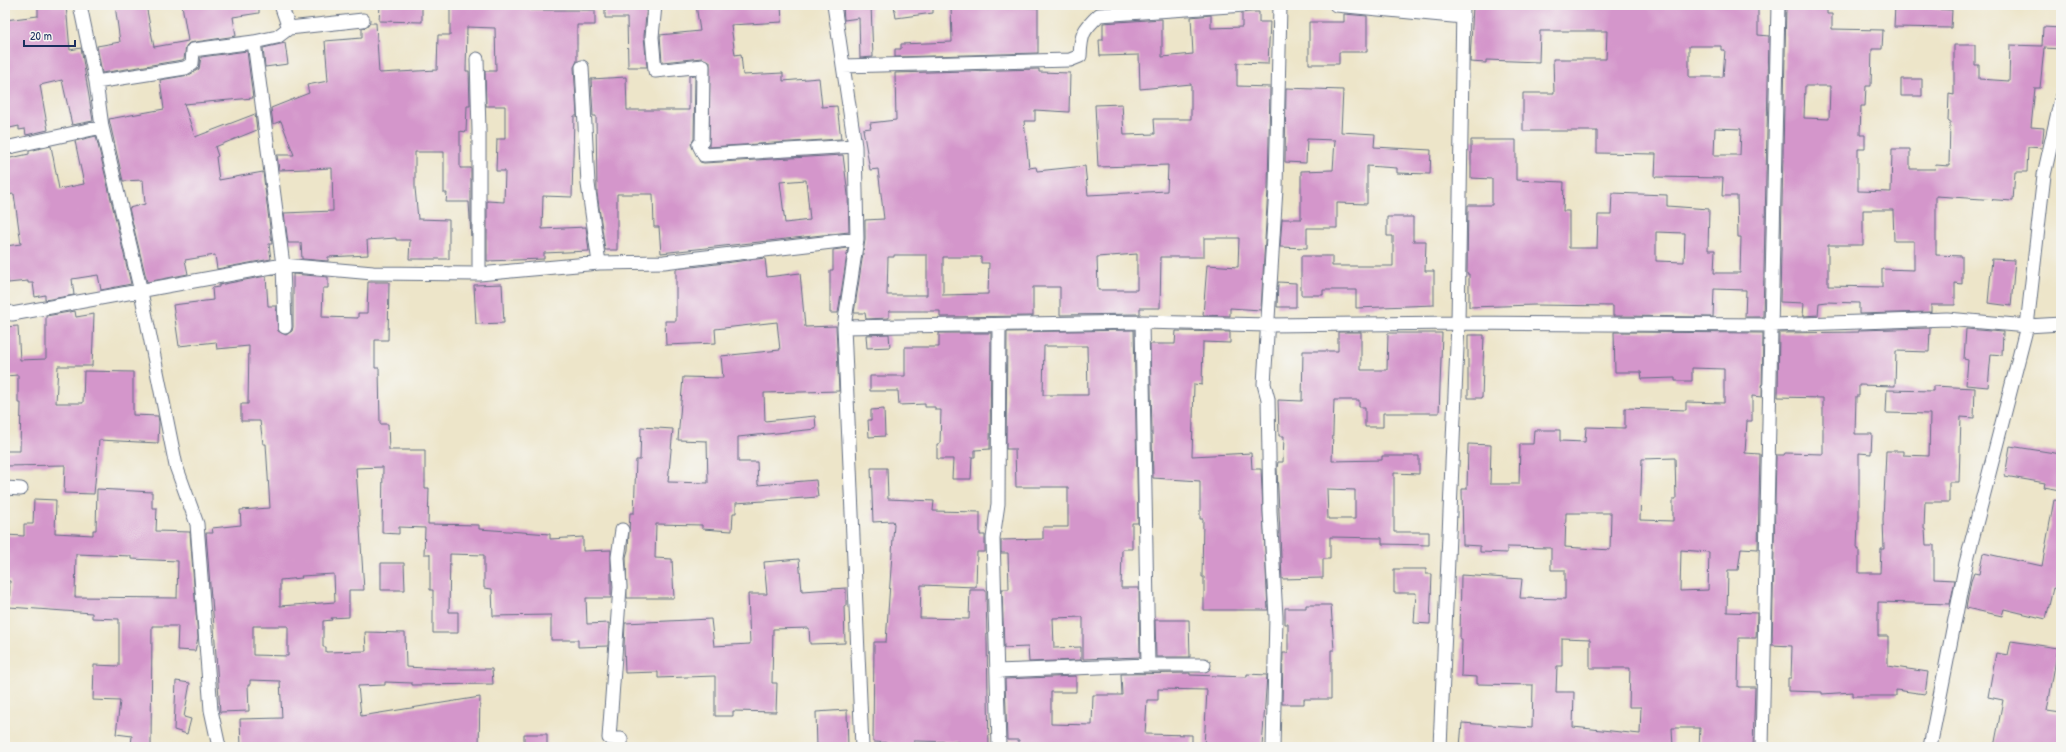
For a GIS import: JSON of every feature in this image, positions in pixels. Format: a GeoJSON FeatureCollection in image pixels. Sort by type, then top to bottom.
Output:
{"type":"FeatureCollection","features":[{"type":"Feature","properties":{"kind":"street"},"geometry":{"type":"LineString","coordinates":[[80,5],[96,82],[102,128],[141,292],[176,466],[197,524],[211,710],[219,747]]}},
{"type":"Feature","properties":{"kind":"street"},"geometry":{"type":"LineString","coordinates":[[281,5],[289,28]]}},
{"type":"Feature","properties":{"kind":"street"},"geometry":{"type":"LineString","coordinates":[[654,5],[652,37],[655,72],[703,66],[702,142],[698,145],[704,155],[855,146]]}},
{"type":"Feature","properties":{"kind":"street"},"geometry":{"type":"LineString","coordinates":[[834,5],[855,146],[857,239],[844,327],[862,747]]}},
{"type":"Feature","properties":{"kind":"street"},"geometry":{"type":"LineString","coordinates":[[843,66],[1070,60],[1080,56],[1081,39],[1085,28],[1099,15],[1246,5]]}},
{"type":"Feature","properties":{"kind":"street"},"geometry":{"type":"LineString","coordinates":[[1273,747],[1276,617],[1270,511],[1268,399],[1264,384],[1276,188],[1280,5]]}},
{"type":"Feature","properties":{"kind":"street"},"geometry":{"type":"LineString","coordinates":[[1336,5],[1463,11],[1458,323],[1440,747]]}},
{"type":"Feature","properties":{"kind":"street"},"geometry":{"type":"LineString","coordinates":[[1762,747],[1778,5]]}},
{"type":"Feature","properties":{"kind":"street"},"geometry":{"type":"LineString","coordinates":[[96,82],[185,68],[192,64],[193,50],[254,42],[277,37],[289,28],[363,20]]}},
{"type":"Feature","properties":{"kind":"street"},"geometry":{"type":"LineString","coordinates":[[254,42],[283,265],[285,327]]}},
{"type":"Feature","properties":{"kind":"street"},"geometry":{"type":"LineString","coordinates":[[477,59],[479,131],[479,274]]}},
{"type":"Feature","properties":{"kind":"street"},"geometry":{"type":"LineString","coordinates":[[582,67],[588,184],[599,263]]}},
{"type":"Feature","properties":{"kind":"street"},"geometry":{"type":"LineString","coordinates":[[1930,747],[1966,563],[2027,326],[2044,174],[2061,99]]}},
{"type":"Feature","properties":{"kind":"street"},"geometry":{"type":"LineString","coordinates":[[5,148],[102,128]]}},
{"type":"Feature","properties":{"kind":"street"},"geometry":{"type":"LineString","coordinates":[[5,310],[12,314],[141,292],[283,265],[374,273],[479,274],[599,263],[664,262],[857,239]]}},
{"type":"Feature","properties":{"kind":"street"},"geometry":{"type":"LineString","coordinates":[[844,327],[1142,322],[1772,326],[1947,319],[2027,326],[2061,324]]}},
{"type":"Feature","properties":{"kind":"street"},"geometry":{"type":"LineString","coordinates":[[1142,322],[1148,665]]}},
{"type":"Feature","properties":{"kind":"street"},"geometry":{"type":"LineString","coordinates":[[999,325],[998,504],[993,538],[999,747]]}},
{"type":"Feature","properties":{"kind":"street"},"geometry":{"type":"LineString","coordinates":[[5,488],[21,489]]}},
{"type":"Feature","properties":{"kind":"street"},"geometry":{"type":"LineString","coordinates":[[621,747],[621,739],[609,738],[620,587],[618,558],[622,530]]}},
{"type":"Feature","properties":{"kind":"street"},"geometry":{"type":"LineString","coordinates":[[998,672],[1148,665],[1204,665]]}},
{"type":"Feature","properties":{"kind":"building"},"geometry":{"type":"Polygon","coordinates":[[[38,5],[66,5],[70,50],[81,48],[93,121],[72,125],[62,80],[40,85],[48,130],[26,135],[25,129],[19,130],[19,126],[5,129],[5,20],[38,16],[38,5]]]}},
{"type":"Feature","properties":{"kind":"building"},"geometry":{"type":"Polygon","coordinates":[[[115,5],[146,5],[154,47],[188,41],[182,5],[259,5],[259,13],[233,17],[236,36],[189,43],[186,46],[184,59],[182,60],[102,73],[97,46],[120,42],[115,5]]]}},
{"type":"Feature","properties":{"kind":"building"},"geometry":{"type":"Polygon","coordinates":[[[380,5],[422,5],[422,22],[379,21],[380,5]]]}},
{"type":"Feature","properties":{"kind":"building"},"geometry":{"type":"Polygon","coordinates":[[[450,5],[530,5],[530,10],[595,10],[595,25],[577,25],[577,61],[574,67],[577,116],[574,116],[572,197],[543,196],[542,229],[586,227],[589,251],[544,253],[544,259],[487,261],[487,201],[504,202],[505,171],[496,171],[497,139],[505,139],[505,106],[486,106],[485,71],[496,71],[495,28],[467,27],[466,71],[469,71],[470,106],[467,106],[466,132],[460,131],[460,168],[471,168],[471,236],[469,202],[446,202],[447,193],[444,193],[444,152],[415,152],[415,188],[418,219],[449,220],[449,259],[409,259],[410,240],[396,240],[396,238],[367,240],[368,255],[328,257],[328,261],[302,259],[301,243],[288,243],[284,213],[333,211],[332,168],[279,170],[277,155],[294,155],[281,121],[273,124],[271,108],[309,93],[307,85],[328,81],[325,41],[362,38],[362,28],[367,27],[370,23],[376,23],[379,73],[437,70],[438,35],[450,35],[450,5]]]}},
{"type":"Feature","properties":{"kind":"building"},"geometry":{"type":"Polygon","coordinates":[[[605,5],[647,5],[644,36],[647,67],[628,67],[627,18],[605,18],[605,5]]]}},
{"type":"Feature","properties":{"kind":"building"},"geometry":{"type":"Polygon","coordinates":[[[696,5],[781,5],[782,22],[731,25],[735,55],[741,54],[743,75],[783,73],[783,81],[819,78],[822,107],[837,106],[841,139],[709,147],[710,62],[702,58],[662,62],[660,35],[700,31],[696,5]]]}},
{"type":"Feature","properties":{"kind":"building"},"geometry":{"type":"Polygon","coordinates":[[[843,5],[871,5],[873,57],[860,58],[859,18],[844,20],[843,5]]]}},
{"type":"Feature","properties":{"kind":"building"},"geometry":{"type":"Polygon","coordinates":[[[894,5],[933,5],[933,13],[896,18],[894,5]]]}},
{"type":"Feature","properties":{"kind":"building"},"geometry":{"type":"Polygon","coordinates":[[[951,5],[1038,8],[1038,53],[895,57],[895,49],[901,49],[901,44],[952,42],[951,5]]]}},
{"type":"Feature","properties":{"kind":"building"},"geometry":{"type":"Polygon","coordinates":[[[1758,5],[1758,35],[1769,36],[1763,317],[1745,317],[1746,290],[1714,289],[1713,317],[1613,316],[1613,306],[1535,305],[1469,307],[1469,274],[1467,274],[1468,205],[1492,205],[1492,179],[1471,178],[1471,140],[1516,140],[1516,180],[1564,182],[1563,211],[1569,211],[1569,248],[1597,248],[1598,215],[1611,215],[1612,193],[1667,195],[1667,206],[1709,209],[1708,250],[1715,250],[1714,273],[1740,273],[1741,237],[1738,237],[1737,196],[1722,196],[1723,178],[1655,177],[1656,154],[1597,153],[1597,131],[1523,131],[1523,93],[1554,93],[1553,59],[1606,59],[1607,31],[1540,31],[1539,62],[1486,60],[1486,63],[1470,62],[1473,6],[1758,5]],[[1689,46],[1689,77],[1723,77],[1725,50],[1721,50],[1721,46],[1689,46]],[[1715,128],[1714,155],[1740,155],[1741,129],[1715,128]],[[1656,232],[1656,261],[1684,262],[1685,233],[1656,232]]]}},
{"type":"Feature","properties":{"kind":"building"},"geometry":{"type":"Polygon","coordinates":[[[1895,5],[1934,5],[1934,9],[1952,10],[1951,28],[1894,27],[1895,5]]]}},
{"type":"Feature","properties":{"kind":"building"},"geometry":{"type":"Polygon","coordinates":[[[1786,6],[1827,8],[1827,14],[1832,14],[1832,29],[1883,30],[1882,49],[1872,49],[1871,86],[1866,86],[1865,106],[1861,106],[1860,135],[1865,135],[1865,149],[1858,149],[1858,191],[1891,192],[1892,149],[1910,149],[1910,169],[1935,169],[1936,165],[1949,166],[1949,94],[1954,95],[1954,45],[1975,45],[1975,65],[1979,65],[1979,79],[2009,81],[2010,45],[2042,46],[2043,27],[2061,28],[2061,49],[2044,48],[2040,88],[2035,88],[2031,127],[2044,128],[2042,148],[2028,147],[2027,172],[2015,172],[2013,201],[1936,196],[1936,255],[1962,256],[1962,284],[1955,283],[1955,305],[1931,305],[1931,312],[1859,314],[1859,303],[1827,302],[1819,303],[1818,315],[1803,316],[1804,303],[1780,302],[1786,6]],[[1805,86],[1804,118],[1829,119],[1830,86],[1805,86]],[[1863,210],[1863,245],[1828,245],[1828,286],[1882,287],[1882,269],[1914,270],[1914,241],[1894,241],[1893,210],[1863,210]]]}},
{"type":"Feature","properties":{"kind":"building"},"geometry":{"type":"Polygon","coordinates":[[[1259,12],[1259,22],[1270,22],[1268,64],[1237,63],[1237,86],[1270,87],[1268,188],[1261,310],[1230,308],[1230,316],[1203,315],[1207,265],[1238,267],[1239,238],[1204,238],[1204,257],[1161,257],[1160,308],[1140,308],[1140,314],[1060,315],[1060,287],[1033,287],[1033,316],[940,317],[940,311],[889,311],[889,318],[866,319],[865,313],[854,313],[865,240],[865,220],[884,219],[878,169],[870,170],[863,129],[871,128],[870,123],[896,120],[895,73],[1039,69],[1039,72],[1070,73],[1069,112],[1035,110],[1035,121],[1024,121],[1029,168],[1036,167],[1037,171],[1085,166],[1088,195],[1167,191],[1168,165],[1098,167],[1095,105],[1122,104],[1124,135],[1155,134],[1154,119],[1191,119],[1191,84],[1140,89],[1139,55],[1100,56],[1099,40],[1103,40],[1103,23],[1162,19],[1162,57],[1193,54],[1191,17],[1211,15],[1211,28],[1242,27],[1242,13],[1259,12]],[[1137,254],[1097,257],[1098,290],[1137,290],[1137,254]],[[894,255],[894,257],[888,257],[887,295],[927,295],[927,255],[894,255]],[[943,257],[943,295],[988,294],[989,263],[981,263],[981,257],[943,257]]]}},
{"type":"Feature","properties":{"kind":"building"},"geometry":{"type":"Polygon","coordinates":[[[1344,14],[1367,16],[1367,52],[1339,52],[1339,64],[1309,64],[1309,22],[1344,22],[1344,14]]]}},
{"type":"Feature","properties":{"kind":"building"},"geometry":{"type":"Polygon","coordinates":[[[285,43],[288,64],[265,67],[263,48],[285,43]]]}},
{"type":"Feature","properties":{"kind":"building"},"geometry":{"type":"Polygon","coordinates":[[[247,51],[253,98],[184,104],[195,137],[255,114],[257,130],[215,147],[218,156],[216,157],[219,180],[263,172],[272,244],[269,244],[271,259],[217,269],[215,255],[185,260],[188,274],[147,282],[129,208],[145,204],[143,180],[123,181],[109,119],[164,109],[160,80],[189,75],[199,69],[201,57],[247,51]]]}},
{"type":"Feature","properties":{"kind":"building"},"geometry":{"type":"Polygon","coordinates":[[[695,75],[694,139],[691,144],[700,162],[843,155],[848,195],[849,232],[661,253],[659,227],[654,227],[653,194],[617,194],[617,250],[605,250],[597,193],[596,116],[593,116],[591,79],[626,77],[627,110],[689,110],[689,76],[695,75]],[[806,180],[780,182],[785,223],[810,220],[806,180]]]}},
{"type":"Feature","properties":{"kind":"building"},"geometry":{"type":"Polygon","coordinates":[[[1901,79],[1922,79],[1922,96],[1901,96],[1901,79]]]}},
{"type":"Feature","properties":{"kind":"building"},"geometry":{"type":"Polygon","coordinates":[[[1286,88],[1343,90],[1341,132],[1375,134],[1374,147],[1431,150],[1430,174],[1397,173],[1397,168],[1367,166],[1367,204],[1337,203],[1337,228],[1307,228],[1307,248],[1280,247],[1282,219],[1301,219],[1301,171],[1333,170],[1335,140],[1307,139],[1306,163],[1285,162],[1286,88]]]}},
{"type":"Feature","properties":{"kind":"building"},"geometry":{"type":"Polygon","coordinates":[[[96,136],[131,284],[101,290],[98,275],[72,279],[74,295],[45,300],[45,295],[35,297],[33,283],[28,283],[28,281],[8,283],[5,246],[21,244],[14,194],[5,195],[5,173],[9,172],[6,159],[29,154],[29,151],[51,146],[59,189],[84,184],[75,141],[96,136]]]}},
{"type":"Feature","properties":{"kind":"building"},"geometry":{"type":"Polygon","coordinates":[[[1387,217],[1413,217],[1413,241],[1426,241],[1425,271],[1434,271],[1434,305],[1356,308],[1356,290],[1323,290],[1323,295],[1301,295],[1301,256],[1332,256],[1332,266],[1393,266],[1393,236],[1387,236],[1387,217]]]}},
{"type":"Feature","properties":{"kind":"building"},"geometry":{"type":"Polygon","coordinates":[[[848,248],[838,313],[830,313],[830,270],[833,270],[833,250],[848,248]]]}},
{"type":"Feature","properties":{"kind":"building"},"geometry":{"type":"Polygon","coordinates":[[[765,258],[767,277],[800,273],[805,327],[836,326],[839,391],[764,393],[765,421],[815,416],[816,429],[738,437],[738,462],[757,462],[758,485],[816,480],[818,497],[736,503],[736,513],[733,513],[732,531],[702,529],[702,525],[656,524],[655,558],[672,559],[674,598],[627,598],[626,557],[628,550],[630,513],[634,513],[636,460],[640,460],[641,427],[673,429],[668,482],[708,483],[707,441],[678,440],[683,377],[723,378],[721,356],[780,350],[777,322],[715,329],[716,343],[666,345],[665,321],[676,321],[676,269],[765,258]]]}},
{"type":"Feature","properties":{"kind":"building"},"geometry":{"type":"Polygon","coordinates":[[[1992,259],[2015,260],[2011,306],[1988,303],[1992,259]]]}},
{"type":"Feature","properties":{"kind":"building"},"geometry":{"type":"Polygon","coordinates":[[[293,274],[328,277],[328,288],[323,288],[322,317],[358,318],[358,313],[367,313],[368,282],[389,282],[388,340],[375,340],[375,368],[379,368],[380,424],[388,424],[389,450],[425,450],[425,488],[429,488],[428,524],[479,525],[479,529],[550,534],[550,539],[583,537],[583,551],[611,550],[611,598],[586,598],[587,624],[609,623],[608,646],[578,647],[578,640],[551,640],[551,615],[493,616],[492,589],[484,588],[484,555],[450,554],[449,612],[458,612],[458,633],[433,633],[433,590],[430,590],[430,554],[424,554],[425,528],[399,527],[399,534],[382,533],[383,467],[356,468],[364,590],[349,590],[349,617],[331,618],[332,620],[323,621],[323,647],[326,647],[326,652],[366,651],[365,632],[405,633],[406,667],[492,669],[493,684],[412,685],[412,683],[385,682],[385,685],[358,686],[361,716],[480,697],[479,747],[241,747],[240,719],[282,718],[280,681],[250,680],[250,685],[248,685],[249,711],[220,712],[206,533],[213,533],[212,528],[241,525],[240,510],[270,508],[266,444],[263,444],[260,421],[241,421],[241,404],[248,404],[249,346],[217,349],[216,342],[179,346],[173,305],[213,300],[212,288],[219,287],[219,285],[266,276],[268,306],[276,306],[278,331],[286,335],[292,331],[293,274]],[[334,574],[301,576],[302,578],[280,580],[280,606],[335,602],[334,574]],[[253,626],[253,655],[288,656],[288,626],[253,626]]]}},
{"type":"Feature","properties":{"kind":"building"},"geometry":{"type":"Polygon","coordinates":[[[1278,282],[1296,283],[1296,307],[1277,307],[1278,282]]]}},
{"type":"Feature","properties":{"kind":"building"},"geometry":{"type":"Polygon","coordinates":[[[502,284],[504,323],[476,324],[474,285],[502,284]]]}},
{"type":"Feature","properties":{"kind":"building"},"geometry":{"type":"Polygon","coordinates":[[[75,311],[76,317],[94,314],[92,366],[58,366],[56,403],[83,403],[84,371],[133,372],[133,415],[158,416],[159,422],[158,443],[99,440],[94,494],[64,493],[65,465],[5,466],[5,451],[20,451],[21,403],[18,403],[18,375],[5,376],[5,327],[18,326],[20,360],[46,359],[46,316],[75,311]]]}},
{"type":"Feature","properties":{"kind":"building"},"geometry":{"type":"Polygon","coordinates":[[[1930,328],[1929,352],[1896,351],[1895,386],[1859,385],[1859,396],[1856,396],[1855,434],[1872,434],[1871,454],[1859,453],[1859,521],[1857,549],[1859,549],[1859,573],[1880,573],[1881,549],[1884,549],[1883,520],[1886,451],[1903,451],[1903,455],[1929,456],[1930,414],[1886,413],[1887,390],[1933,391],[1933,386],[1975,388],[1974,418],[1961,417],[1959,482],[1949,482],[1949,502],[1925,502],[1924,529],[1926,545],[1934,545],[1934,579],[1955,580],[1950,604],[1878,602],[1878,636],[1888,636],[1888,666],[1928,672],[1925,694],[1896,690],[1896,696],[1853,696],[1853,692],[1822,694],[1822,692],[1788,691],[1788,678],[1791,678],[1792,646],[1772,645],[1776,455],[1784,455],[1785,453],[1823,454],[1823,398],[1778,397],[1779,333],[1859,332],[1859,330],[1930,328]]]}},
{"type":"Feature","properties":{"kind":"building"},"geometry":{"type":"Polygon","coordinates":[[[1966,329],[2003,332],[2002,355],[1991,354],[1988,387],[1966,385],[1968,360],[1964,359],[1966,329]]]}},
{"type":"Feature","properties":{"kind":"building"},"geometry":{"type":"Polygon","coordinates":[[[1134,330],[1138,523],[1132,523],[1132,549],[1122,549],[1121,588],[1139,588],[1140,657],[1083,659],[1083,617],[1053,618],[1054,648],[1081,647],[1081,660],[1029,662],[1028,647],[1004,648],[1002,589],[1009,589],[1008,553],[1001,553],[1001,540],[1043,539],[1043,527],[1068,527],[1068,487],[1016,487],[1015,449],[1006,449],[1007,332],[1134,330]],[[1044,346],[1043,395],[1088,395],[1087,346],[1044,346]]]}},
{"type":"Feature","properties":{"kind":"building"},"geometry":{"type":"Polygon","coordinates":[[[1176,331],[1230,332],[1230,343],[1203,342],[1202,385],[1194,384],[1192,456],[1251,453],[1252,469],[1261,469],[1268,610],[1204,610],[1204,577],[1202,577],[1203,519],[1200,519],[1200,481],[1153,478],[1150,344],[1175,344],[1176,331]]]}},
{"type":"Feature","properties":{"kind":"building"},"geometry":{"type":"Polygon","coordinates":[[[1338,332],[1361,332],[1361,370],[1387,370],[1388,333],[1442,333],[1439,413],[1383,413],[1383,427],[1365,427],[1365,407],[1359,407],[1359,400],[1334,400],[1332,461],[1382,460],[1382,456],[1419,456],[1419,474],[1394,473],[1394,532],[1429,532],[1429,545],[1382,544],[1382,538],[1330,537],[1330,559],[1323,559],[1323,578],[1282,579],[1277,468],[1278,462],[1283,462],[1284,436],[1279,436],[1278,400],[1302,401],[1303,351],[1338,351],[1338,332]],[[1327,489],[1328,519],[1355,519],[1355,490],[1327,489]]]}},
{"type":"Feature","properties":{"kind":"building"},"geometry":{"type":"Polygon","coordinates":[[[1614,332],[1763,333],[1762,397],[1752,396],[1752,421],[1747,421],[1745,453],[1760,454],[1758,549],[1741,548],[1738,570],[1728,570],[1727,612],[1757,613],[1756,638],[1739,638],[1738,687],[1755,687],[1753,747],[1699,747],[1700,728],[1672,728],[1673,747],[1460,747],[1462,723],[1532,728],[1533,685],[1477,684],[1477,677],[1461,676],[1461,575],[1522,579],[1520,598],[1565,599],[1565,570],[1551,570],[1551,548],[1507,547],[1507,553],[1480,552],[1480,546],[1463,545],[1462,489],[1467,489],[1468,444],[1491,445],[1490,484],[1519,484],[1520,444],[1533,444],[1534,430],[1560,430],[1560,441],[1585,442],[1586,427],[1625,428],[1625,408],[1686,410],[1686,402],[1724,403],[1724,369],[1692,368],[1692,381],[1675,381],[1675,378],[1642,379],[1641,372],[1615,372],[1614,332]],[[1675,458],[1642,459],[1640,520],[1673,521],[1673,499],[1676,499],[1675,458]],[[1566,513],[1565,547],[1610,550],[1611,513],[1566,513]],[[1681,550],[1680,591],[1708,590],[1709,552],[1681,550]],[[1562,638],[1562,666],[1557,666],[1556,692],[1574,692],[1573,727],[1640,734],[1641,707],[1629,707],[1630,668],[1590,668],[1590,639],[1562,638]]]}},
{"type":"Feature","properties":{"kind":"building"},"geometry":{"type":"Polygon","coordinates":[[[939,333],[991,333],[990,449],[975,450],[975,457],[972,457],[971,479],[952,479],[953,459],[937,459],[937,444],[940,444],[941,410],[935,410],[935,407],[925,407],[925,404],[899,405],[898,391],[870,391],[870,376],[905,376],[905,347],[939,347],[939,333]]]}},
{"type":"Feature","properties":{"kind":"building"},"geometry":{"type":"Polygon","coordinates":[[[889,334],[890,347],[867,348],[866,335],[889,334]]]}},
{"type":"Feature","properties":{"kind":"building"},"geometry":{"type":"Polygon","coordinates":[[[1468,335],[1484,335],[1482,398],[1468,398],[1468,335]]]}},
{"type":"Feature","properties":{"kind":"building"},"geometry":{"type":"Polygon","coordinates":[[[884,409],[885,436],[869,437],[868,420],[871,420],[871,410],[884,409]]]}},
{"type":"Feature","properties":{"kind":"building"},"geometry":{"type":"Polygon","coordinates":[[[2010,446],[2061,454],[2061,490],[2044,487],[2045,483],[2005,476],[2010,446]]]}},
{"type":"Feature","properties":{"kind":"building"},"geometry":{"type":"Polygon","coordinates":[[[871,468],[887,468],[888,499],[934,501],[933,511],[980,512],[980,535],[985,535],[985,552],[977,552],[976,587],[921,585],[920,618],[969,619],[970,590],[986,590],[989,747],[958,747],[958,742],[914,741],[914,747],[893,747],[894,743],[873,742],[874,642],[886,642],[894,524],[893,521],[873,522],[871,468]]]}},
{"type":"Feature","properties":{"kind":"building"},"geometry":{"type":"Polygon","coordinates":[[[97,489],[152,492],[152,508],[157,508],[156,531],[190,532],[198,638],[195,651],[177,650],[178,626],[152,626],[151,747],[131,746],[132,736],[116,734],[120,701],[93,700],[94,665],[119,666],[119,619],[92,618],[92,613],[9,607],[10,581],[5,581],[5,535],[24,536],[24,524],[33,524],[34,499],[56,500],[55,533],[93,535],[93,530],[96,530],[97,489]],[[76,554],[75,597],[177,598],[178,561],[131,559],[131,556],[76,554]]]}},
{"type":"Feature","properties":{"kind":"building"},"geometry":{"type":"Polygon","coordinates":[[[2054,500],[2061,501],[2061,582],[2059,590],[2053,588],[2046,619],[2004,609],[2002,616],[1966,608],[1971,581],[1974,573],[1979,574],[1983,553],[2042,566],[2054,500]]]}},
{"type":"Feature","properties":{"kind":"building"},"geometry":{"type":"Polygon","coordinates":[[[799,559],[802,591],[846,588],[846,606],[844,606],[845,643],[810,644],[809,628],[773,629],[772,683],[777,683],[776,712],[733,711],[733,716],[715,716],[715,676],[658,678],[658,672],[625,673],[625,623],[711,619],[714,646],[750,644],[748,594],[767,594],[764,562],[799,559]]]}},
{"type":"Feature","properties":{"kind":"building"},"geometry":{"type":"Polygon","coordinates":[[[381,563],[404,563],[405,590],[381,590],[381,563]]]}},
{"type":"Feature","properties":{"kind":"building"},"geometry":{"type":"Polygon","coordinates":[[[1394,569],[1426,569],[1426,574],[1432,574],[1430,624],[1414,623],[1416,593],[1394,593],[1394,569]]]}},
{"type":"Feature","properties":{"kind":"building"},"geometry":{"type":"Polygon","coordinates":[[[1306,605],[1331,605],[1334,650],[1331,650],[1331,699],[1304,699],[1304,704],[1282,704],[1283,653],[1288,653],[1288,624],[1285,624],[1285,608],[1306,608],[1306,605]]]}},
{"type":"Feature","properties":{"kind":"building"},"geometry":{"type":"Polygon","coordinates":[[[1155,620],[1189,620],[1190,657],[1156,657],[1155,620]]]}},
{"type":"Feature","properties":{"kind":"building"},"geometry":{"type":"Polygon","coordinates":[[[2011,641],[2058,648],[2047,711],[2061,713],[2061,747],[1994,747],[2003,700],[1988,697],[1996,653],[2008,655],[2011,641]]]}},
{"type":"Feature","properties":{"kind":"building"},"geometry":{"type":"Polygon","coordinates":[[[1190,673],[1190,675],[1247,677],[1247,674],[1267,675],[1262,747],[1204,747],[1207,690],[1158,689],[1158,700],[1147,700],[1145,734],[1192,735],[1192,747],[1019,747],[1019,740],[1007,740],[1005,679],[1076,676],[1076,692],[1051,692],[1051,724],[1092,725],[1093,695],[1122,695],[1121,674],[1190,673]]]}},
{"type":"Feature","properties":{"kind":"building"},"geometry":{"type":"Polygon","coordinates":[[[176,681],[190,683],[184,717],[191,719],[187,734],[174,730],[176,681]]]}},
{"type":"Feature","properties":{"kind":"building"},"geometry":{"type":"Polygon","coordinates":[[[847,710],[848,747],[817,747],[816,712],[847,710]]]}},
{"type":"Feature","properties":{"kind":"building"},"geometry":{"type":"Polygon","coordinates":[[[524,734],[547,734],[547,747],[524,747],[524,734]]]}}]}
